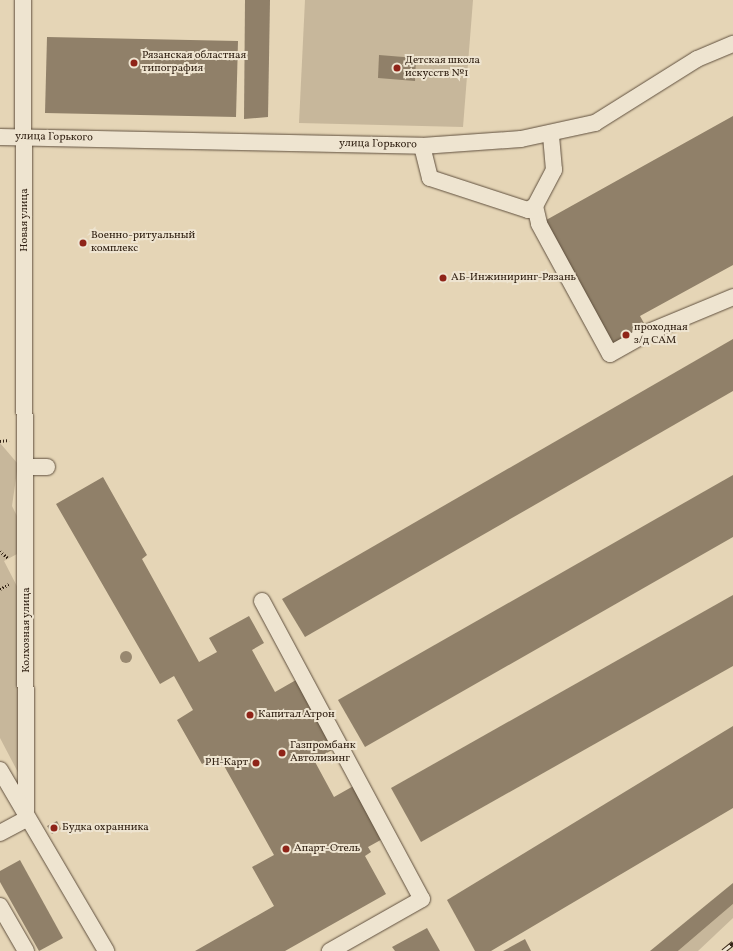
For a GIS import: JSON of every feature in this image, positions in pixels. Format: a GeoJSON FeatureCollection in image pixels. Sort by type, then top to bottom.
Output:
{"type":"FeatureCollection","features":[{"type":"Feature","properties":{"kind":"street","name":"Новая улица"},"geometry":{"type":"LineString","coordinates":[[23,0],[26,138],[25,440]]}},
{"type":"Feature","properties":{"kind":"street","name":"улица Горького"},"geometry":{"type":"LineString","coordinates":[[0,138],[422,146],[521,139],[595,123],[697,59],[733,44]]}},
{"type":"Feature","properties":{"kind":"street"},"geometry":{"type":"LineString","coordinates":[[422,146],[430,178],[528,210],[535,206],[554,170],[551,133]]}},
{"type":"Feature","properties":{"kind":"street"},"geometry":{"type":"LineString","coordinates":[[535,206],[539,224],[610,354],[649,332],[733,298]]}},
{"type":"Feature","properties":{"kind":"street","name":"Колхозная улица"},"geometry":{"type":"LineString","coordinates":[[25,440],[27,467],[26,819]]}},
{"type":"Feature","properties":{"kind":"street"},"geometry":{"type":"LineString","coordinates":[[27,467],[47,468]]}},
{"type":"Feature","properties":{"kind":"street"},"geometry":{"type":"LineString","coordinates":[[262,600],[422,899],[330,951]]}},
{"type":"Feature","properties":{"kind":"street"},"geometry":{"type":"LineString","coordinates":[[0,770],[26,819],[106,951]]}},
{"type":"Feature","properties":{"kind":"street"},"geometry":{"type":"LineString","coordinates":[[0,833],[26,819]]}},
{"type":"Feature","properties":{"kind":"street"},"geometry":{"type":"LineString","coordinates":[[2,914],[26,951]]}},
{"type":"Feature","properties":{"kind":"path"},"geometry":{"type":"LineString","coordinates":[[0,551],[8,558]]}},
{"type":"Feature","properties":{"kind":"path"},"geometry":{"type":"LineString","coordinates":[[0,590],[15,580]]}},
{"type":"Feature","properties":{"kind":"shaded area"},"geometry":{"type":"Polygon","coordinates":[[[305,0],[473,0],[463,127],[299,123],[305,0]]]}},
{"type":"Feature","properties":{"kind":"shaded area"},"geometry":{"type":"Polygon","coordinates":[[[0,443],[18,464],[12,506],[32,546],[4,561],[23,598],[21,778],[0,738],[0,443]]]}},
{"type":"Feature","properties":{"kind":"shaded area"},"geometry":{"type":"Polygon","coordinates":[[[733,904],[733,918],[698,951],[678,951],[733,904]]]}},
{"type":"Feature","properties":{"kind":"building"},"geometry":{"type":"Polygon","coordinates":[[[245,0],[270,0],[268,117],[244,119],[245,0]]]}},
{"type":"Feature","properties":{"kind":"building"},"geometry":{"type":"Polygon","coordinates":[[[47,37],[238,41],[236,117],[45,113],[47,37]]]}},
{"type":"Feature","properties":{"kind":"building","name":"Детская школа искусств №1"},"geometry":{"type":"Polygon","coordinates":[[[379,55],[416,58],[415,81],[378,78],[379,55]]]}},
{"type":"Feature","properties":{"kind":"building"},"geometry":{"type":"Polygon","coordinates":[[[733,116],[733,265],[640,316],[649,332],[610,354],[539,224],[733,116]]]}},
{"type":"Feature","properties":{"kind":"building"},"geometry":{"type":"Polygon","coordinates":[[[733,339],[733,391],[305,637],[282,599],[733,339]]]}},
{"type":"Feature","properties":{"kind":"building"},"geometry":{"type":"Polygon","coordinates":[[[733,475],[733,537],[365,747],[338,700],[733,475]]]}},
{"type":"Feature","properties":{"kind":"building","name":"Капитал Атрон"},"geometry":{"type":"Polygon","coordinates":[[[103,477],[147,555],[142,559],[199,662],[217,652],[209,638],[249,616],[264,643],[252,650],[275,692],[296,680],[334,749],[314,760],[334,797],[357,784],[386,837],[368,847],[371,852],[365,856],[386,894],[285,951],[195,951],[274,906],[252,867],[274,855],[218,755],[202,764],[177,720],[193,710],[174,676],[160,684],[56,504],[103,477]]]}},
{"type":"Feature","properties":{"kind":"building"},"geometry":{"type":"Polygon","coordinates":[[[733,595],[733,666],[421,842],[391,788],[733,595]]]}},
{"type":"Feature","properties":{"kind":"building"},"geometry":{"type":"Polygon","coordinates":[[[733,726],[733,808],[491,951],[475,951],[447,900],[733,726]]]}},
{"type":"Feature","properties":{"kind":"building","name":"Будка охранника"},"geometry":{"type":"Polygon","coordinates":[[[57,821],[61,829],[52,834],[47,826],[57,821]]]}},
{"type":"Feature","properties":{"kind":"building"},"geometry":{"type":"Polygon","coordinates":[[[20,860],[63,938],[39,951],[0,882],[0,871],[20,860]]]}},
{"type":"Feature","properties":{"kind":"building"},"geometry":{"type":"Polygon","coordinates":[[[733,883],[733,904],[678,951],[650,951],[733,883]]]}},
{"type":"Feature","properties":{"kind":"building"},"geometry":{"type":"Polygon","coordinates":[[[427,928],[440,951],[395,951],[392,947],[427,928]]]}},
{"type":"Feature","properties":{"kind":"building"},"geometry":{"type":"Polygon","coordinates":[[[525,939],[531,951],[503,951],[525,939]]]}},
{"type":"Feature","properties":{"kind":"railway"},"geometry":{"type":"LineString","coordinates":[[723,951],[733,943]]}},
{"type":"Feature","properties":{"kind":"place","name":"Рязанская областная типография"},"geometry":{"type":"Point","coordinates":[134,63]}},
{"type":"Feature","properties":{"kind":"place","name":"Детская школа искусств №1"},"geometry":{"type":"Point","coordinates":[397,68]}},
{"type":"Feature","properties":{"kind":"place","name":"Военно-ритуальный комплекс"},"geometry":{"type":"Point","coordinates":[83,243]}},
{"type":"Feature","properties":{"kind":"place","name":"АБ-Инжиниринг-Рязань"},"geometry":{"type":"Point","coordinates":[443,278]}},
{"type":"Feature","properties":{"kind":"place","name":"проходная з/д САМ"},"geometry":{"type":"Point","coordinates":[626,335]}},
{"type":"Feature","properties":{"kind":"place","name":"Капитал Атрон"},"geometry":{"type":"Point","coordinates":[250,715]}},
{"type":"Feature","properties":{"kind":"place","name":"Газпромбанк Автолизинг"},"geometry":{"type":"Point","coordinates":[282,753]}},
{"type":"Feature","properties":{"kind":"place","name":"РН-Карт"},"geometry":{"type":"Point","coordinates":[256,763]}},
{"type":"Feature","properties":{"kind":"place","name":"Будка охранника"},"geometry":{"type":"Point","coordinates":[54,828]}},
{"type":"Feature","properties":{"kind":"place","name":"Апарт-Отель"},"geometry":{"type":"Point","coordinates":[286,849]}}]}
